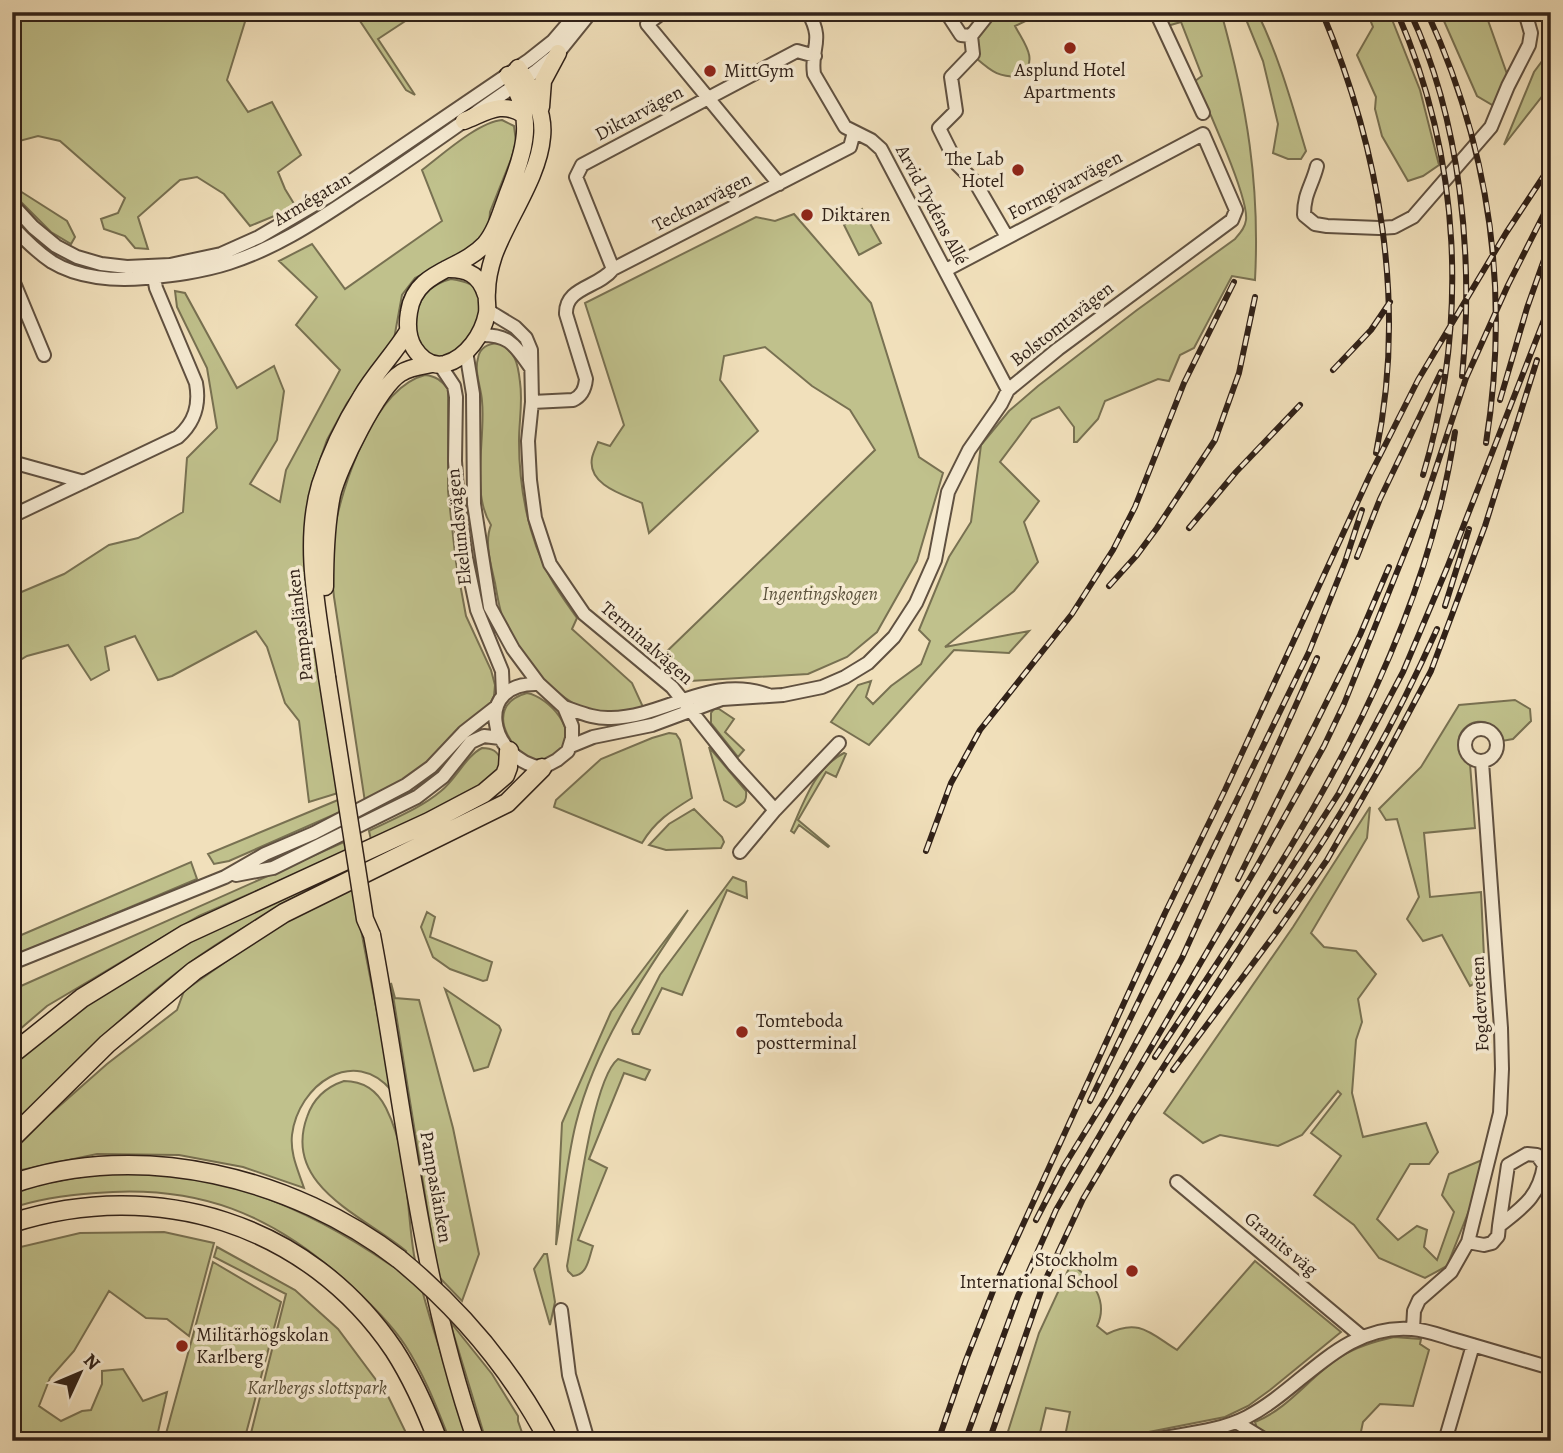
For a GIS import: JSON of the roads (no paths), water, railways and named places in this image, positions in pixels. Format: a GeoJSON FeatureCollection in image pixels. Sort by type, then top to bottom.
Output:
{"type":"FeatureCollection","features":[{"type":"Feature","properties":{"kind":"highway"},"geometry":{"type":"LineString","coordinates":[[12,1054],[82,998],[186,934],[429,822],[484,793],[505,775],[508,767],[504,745]]}},
{"type":"Feature","properties":{"kind":"highway"},"geometry":{"type":"LineString","coordinates":[[12,1138],[107,1044],[194,971],[284,913],[508,803],[542,768]]}},
{"type":"Feature","properties":{"kind":"highway"},"geometry":{"type":"LineString","coordinates":[[12,1184],[74,1170],[152,1167],[217,1175],[267,1188],[306,1203],[355,1229],[399,1259],[452,1306],[491,1350],[549,1441]]}},
{"type":"Feature","properties":{"kind":"highway"},"geometry":{"type":"LineString","coordinates":[[12,1223],[69,1209],[126,1205],[199,1213],[264,1236],[316,1268],[341,1288],[369,1318],[395,1351],[438,1441]]}},
{"type":"Feature","properties":{"kind":"main road"},"geometry":{"type":"LineString","coordinates":[[408,331],[410,306],[425,281],[476,252],[494,231],[523,155],[527,128],[543,81],[558,53]]}},
{"type":"Feature","properties":{"kind":"main road"},"geometry":{"type":"LineString","coordinates":[[436,364],[459,358],[485,322],[489,273],[495,253],[527,185],[540,149],[542,138],[516,77]]}},
{"type":"Feature","properties":{"kind":"main road"},"geometry":{"type":"LineString","coordinates":[[464,121],[496,108],[506,107],[532,114]]}},
{"type":"Feature","properties":{"kind":"main road"},"geometry":{"type":"LineString","coordinates":[[445,269],[465,270],[473,274],[484,286],[487,302]]}},
{"type":"Feature","properties":{"kind":"main road","name":"Ekelundsvägen"},"geometry":{"type":"LineString","coordinates":[[408,331],[416,352],[436,364]]}},
{"type":"Feature","properties":{"kind":"main road","name":"Pampaslänken"},"geometry":{"type":"LineString","coordinates":[[408,331],[360,398],[331,454],[319,487],[313,561],[332,677],[365,919],[372,935],[419,1219],[451,1361],[476,1441]]}},
{"type":"Feature","properties":{"kind":"main road","name":"Pampaslänken"},"geometry":{"type":"LineString","coordinates":[[332,677],[324,591],[328,522],[333,492],[342,466],[391,381],[410,368],[436,364]]}},
{"type":"Feature","properties":{"kind":"street","name":"Armégatan"},"geometry":{"type":"LineString","coordinates":[[12,205],[55,246],[76,257],[101,264],[153,271],[228,263],[268,248],[308,226],[464,121],[516,77],[578,12]]}},
{"type":"Feature","properties":{"kind":"street","name":"Armégatan"},"geometry":{"type":"LineString","coordinates":[[173,270],[221,254],[259,237],[329,196],[558,53],[592,12]]}},
{"type":"Feature","properties":{"kind":"street"},"geometry":{"type":"LineString","coordinates":[[663,12],[647,24],[779,184]]}},
{"type":"Feature","properties":{"kind":"street","name":"Arvid Tydéns Allé"},"geometry":{"type":"LineString","coordinates":[[808,12],[818,37],[814,74],[845,127],[871,140],[881,149],[1008,390]]}},
{"type":"Feature","properties":{"kind":"street"},"geometry":{"type":"LineString","coordinates":[[946,12],[961,35],[971,36]]}},
{"type":"Feature","properties":{"kind":"street"},"geometry":{"type":"LineString","coordinates":[[990,12],[971,36],[973,54],[951,77],[956,111],[939,128],[957,164],[975,183],[1007,237]]}},
{"type":"Feature","properties":{"kind":"street"},"geometry":{"type":"LineString","coordinates":[[1156,12],[1203,113]]}},
{"type":"Feature","properties":{"kind":"street"},"geometry":{"type":"LineString","coordinates":[[1317,166],[1304,198],[1304,215],[1315,223],[1327,226],[1394,227],[1413,217],[1491,127],[1507,86],[1529,45],[1531,33],[1525,12]]}},
{"type":"Feature","properties":{"kind":"street","name":"Diktarvägen"},"geometry":{"type":"LineString","coordinates":[[613,269],[576,177],[582,165],[797,51],[815,56]]}},
{"type":"Feature","properties":{"kind":"street","name":"Tecknarvägen"},"geometry":{"type":"LineString","coordinates":[[532,402],[573,400],[579,398],[584,389],[586,379],[566,314],[570,297],[607,277],[613,269],[849,147],[854,132]]}},
{"type":"Feature","properties":{"kind":"street","name":"Formgivarvägen"},"geometry":{"type":"LineString","coordinates":[[946,270],[1203,134]]}},
{"type":"Feature","properties":{"kind":"street","name":"Bolstomtavägen"},"geometry":{"type":"LineString","coordinates":[[564,707],[597,717],[615,718],[722,699],[783,695],[822,687],[867,663],[894,637],[916,603],[935,560],[948,492],[958,469],[1002,404],[1008,390],[1058,349],[1232,220],[1236,210],[1203,134]]}},
{"type":"Feature","properties":{"kind":"street","name":"Armégatan"},"geometry":{"type":"LineString","coordinates":[[12,226],[53,263],[74,271],[124,280],[153,271]]}},
{"type":"Feature","properties":{"kind":"street"},"geometry":{"type":"LineString","coordinates":[[12,516],[178,437],[192,422],[198,400],[196,383],[153,271]]}},
{"type":"Feature","properties":{"kind":"street"},"geometry":{"type":"LineString","coordinates":[[12,278],[44,355]]}},
{"type":"Feature","properties":{"kind":"street","name":"Terminalvägen"},"geometry":{"type":"LineString","coordinates":[[487,302],[526,338],[531,350],[532,402],[528,441],[530,480],[535,518],[550,564],[584,614],[658,674],[775,810]]}},
{"type":"Feature","properties":{"kind":"street"},"geometry":{"type":"LineString","coordinates":[[478,335],[507,339],[515,345],[531,368]]}},
{"type":"Feature","properties":{"kind":"street","name":"Ekelundsvägen"},"geometry":{"type":"LineString","coordinates":[[466,351],[473,394],[474,505],[490,607],[499,628],[539,684]]}},
{"type":"Feature","properties":{"kind":"street","name":"Ekelundsvägen"},"geometry":{"type":"LineString","coordinates":[[436,364],[454,386],[458,505],[477,610],[502,671],[499,701]]}},
{"type":"Feature","properties":{"kind":"street"},"geometry":{"type":"LineString","coordinates":[[12,462],[84,482]]}},
{"type":"Feature","properties":{"kind":"street"},"geometry":{"type":"LineString","coordinates":[[12,963],[225,877],[265,854],[314,833],[413,781],[499,701],[526,683],[539,684],[564,707],[572,726],[571,746],[557,760],[542,768],[521,761],[504,745],[484,736],[471,742],[443,777],[385,813],[273,868],[225,877]]}},
{"type":"Feature","properties":{"kind":"street"},"geometry":{"type":"LineString","coordinates":[[499,701],[495,722],[504,745]]}},
{"type":"Feature","properties":{"kind":"street","name":"Bolstomtavägen"},"geometry":{"type":"LineString","coordinates":[[571,746],[593,737],[652,725],[687,705]]}},
{"type":"Feature","properties":{"kind":"street"},"geometry":{"type":"LineString","coordinates":[[740,852],[775,810],[839,743]]}},
{"type":"Feature","properties":{"kind":"street","name":"Fogdevreten"},"geometry":{"type":"LineString","coordinates":[[1413,1329],[1414,1311],[1419,1300],[1451,1272],[1468,1241],[1500,1113],[1502,1069],[1482,762]]}},
{"type":"Feature","properties":{"kind":"street"},"geometry":{"type":"LineString","coordinates":[[1468,1241],[1484,1245],[1492,1243],[1498,1236],[1499,1226],[1508,1165],[1527,1154],[1537,1156],[1544,1165],[1535,1194],[1499,1226]]}},
{"type":"Feature","properties":{"kind":"street","name":"Granits väg"},"geometry":{"type":"LineString","coordinates":[[1177,1182],[1361,1336]]}},
{"type":"Feature","properties":{"kind":"street"},"geometry":{"type":"LineString","coordinates":[[561,1310],[569,1376],[588,1441]]}},
{"type":"Feature","properties":{"kind":"street"},"geometry":{"type":"LineString","coordinates":[[1149,1441],[1236,1422],[1257,1412],[1332,1354],[1361,1336],[1387,1330],[1413,1329],[1551,1368]]}},
{"type":"Feature","properties":{"kind":"street"},"geometry":{"type":"LineString","coordinates":[[1445,1441],[1473,1345]]}},
{"type":"Feature","properties":{"kind":"street"},"geometry":{"type":"LineString","coordinates":[[1236,1422],[1267,1441]]}},
{"type":"Feature","properties":{"kind":"railway"},"geometry":{"type":"LineString","coordinates":[[1322,12],[1359,118],[1373,173],[1382,229],[1388,285],[1389,341],[1385,397],[1376,453]]}},
{"type":"Feature","properties":{"kind":"railway"},"geometry":{"type":"LineString","coordinates":[[1397,12],[1435,125],[1451,241],[1452,300],[1447,359],[1438,417],[1423,475]]}},
{"type":"Feature","properties":{"kind":"railway"},"geometry":{"type":"LineString","coordinates":[[1410,12],[1441,98],[1460,191],[1466,285],[1462,376]]}},
{"type":"Feature","properties":{"kind":"railway"},"geometry":{"type":"LineString","coordinates":[[1427,12],[1467,117],[1490,223],[1496,332],[1486,443]]}},
{"type":"Feature","properties":{"kind":"railway"},"geometry":{"type":"LineString","coordinates":[[938,1441],[995,1286],[1165,913],[1225,790],[1370,475],[1418,380],[1506,233],[1551,165]]}},
{"type":"Feature","properties":{"kind":"railway"},"geometry":{"type":"LineString","coordinates":[[965,1441],[1018,1296],[1056,1210],[1256,868],[1324,746],[1344,704],[1423,507],[1466,378],[1508,285],[1551,200]]}},
{"type":"Feature","properties":{"kind":"railway"},"geometry":{"type":"LineString","coordinates":[[1500,400],[1527,308],[1551,240]]}},
{"type":"Feature","properties":{"kind":"railway"},"geometry":{"type":"LineString","coordinates":[[926,851],[951,783],[980,730],[1072,614],[1113,550],[1135,507],[1184,383],[1234,282]]}},
{"type":"Feature","properties":{"kind":"railway"},"geometry":{"type":"LineString","coordinates":[[1109,586],[1157,528],[1215,440],[1239,373],[1255,297]]}},
{"type":"Feature","properties":{"kind":"railway"},"geometry":{"type":"LineString","coordinates":[[1333,370],[1371,330],[1390,302]]}},
{"type":"Feature","properties":{"kind":"railway"},"geometry":{"type":"LineString","coordinates":[[989,1441],[1043,1285],[1083,1199],[1132,1116],[1339,793],[1403,672],[1447,568],[1551,302]]}},
{"type":"Feature","properties":{"kind":"railway"},"geometry":{"type":"LineString","coordinates":[[1173,1070],[1327,860],[1431,671],[1485,526],[1537,360]]}},
{"type":"Feature","properties":{"kind":"railway"},"geometry":{"type":"LineString","coordinates":[[1357,557],[1380,499],[1441,372]]}},
{"type":"Feature","properties":{"kind":"railway"},"geometry":{"type":"LineString","coordinates":[[1189,528],[1236,472],[1300,405]]}},
{"type":"Feature","properties":{"kind":"railway"},"geometry":{"type":"LineString","coordinates":[[1155,1057],[1297,836],[1340,760],[1378,682],[1411,601],[1437,518],[1455,432]]}},
{"type":"Feature","properties":{"kind":"railway"},"geometry":{"type":"LineString","coordinates":[[1090,1101],[1309,652],[1345,562],[1362,510]]}},
{"type":"Feature","properties":{"kind":"railway"},"geometry":{"type":"LineString","coordinates":[[1445,606],[1469,529]]}},
{"type":"Feature","properties":{"kind":"railway"},"geometry":{"type":"LineString","coordinates":[[1238,879],[1360,635],[1389,567]]}},
{"type":"Feature","properties":{"kind":"railway"},"geometry":{"type":"LineString","coordinates":[[1276,911],[1322,844],[1364,774],[1437,629]]}},
{"type":"Feature","properties":{"kind":"railway"},"geometry":{"type":"LineString","coordinates":[[1107,1096],[1182,958],[1317,658]]}},
{"type":"Feature","properties":{"kind":"railway"},"geometry":{"type":"LineString","coordinates":[[1036,1220],[1064,1166],[1111,1090]]}},
{"type":"Feature","properties":{"kind":"place","name":"Asplund Hotel Apartments"},"geometry":{"type":"Point","coordinates":[1070,48]}},
{"type":"Feature","properties":{"kind":"place","name":"MittGym"},"geometry":{"type":"Point","coordinates":[710,71]}},
{"type":"Feature","properties":{"kind":"place","name":"The Lab Hotel"},"geometry":{"type":"Point","coordinates":[1018,170]}},
{"type":"Feature","properties":{"kind":"place","name":"Diktaren"},"geometry":{"type":"Point","coordinates":[807,215]}},
{"type":"Feature","properties":{"kind":"place","name":"Tomteboda postterminal"},"geometry":{"type":"Point","coordinates":[742,1032]}},
{"type":"Feature","properties":{"kind":"place","name":"Stockholm International School"},"geometry":{"type":"Point","coordinates":[1132,1271]}},
{"type":"Feature","properties":{"kind":"place","name":"Militärhögskolan Karlberg"},"geometry":{"type":"Point","coordinates":[182,1346]}},
{"type":"Feature","properties":{"kind":"park label","name":"Ingentingskogen"},"geometry":{"type":"Point","coordinates":[820,594]}},
{"type":"Feature","properties":{"kind":"park label","name":"Karlbergs slottspark"},"geometry":{"type":"Point","coordinates":[317,1388]}}]}
